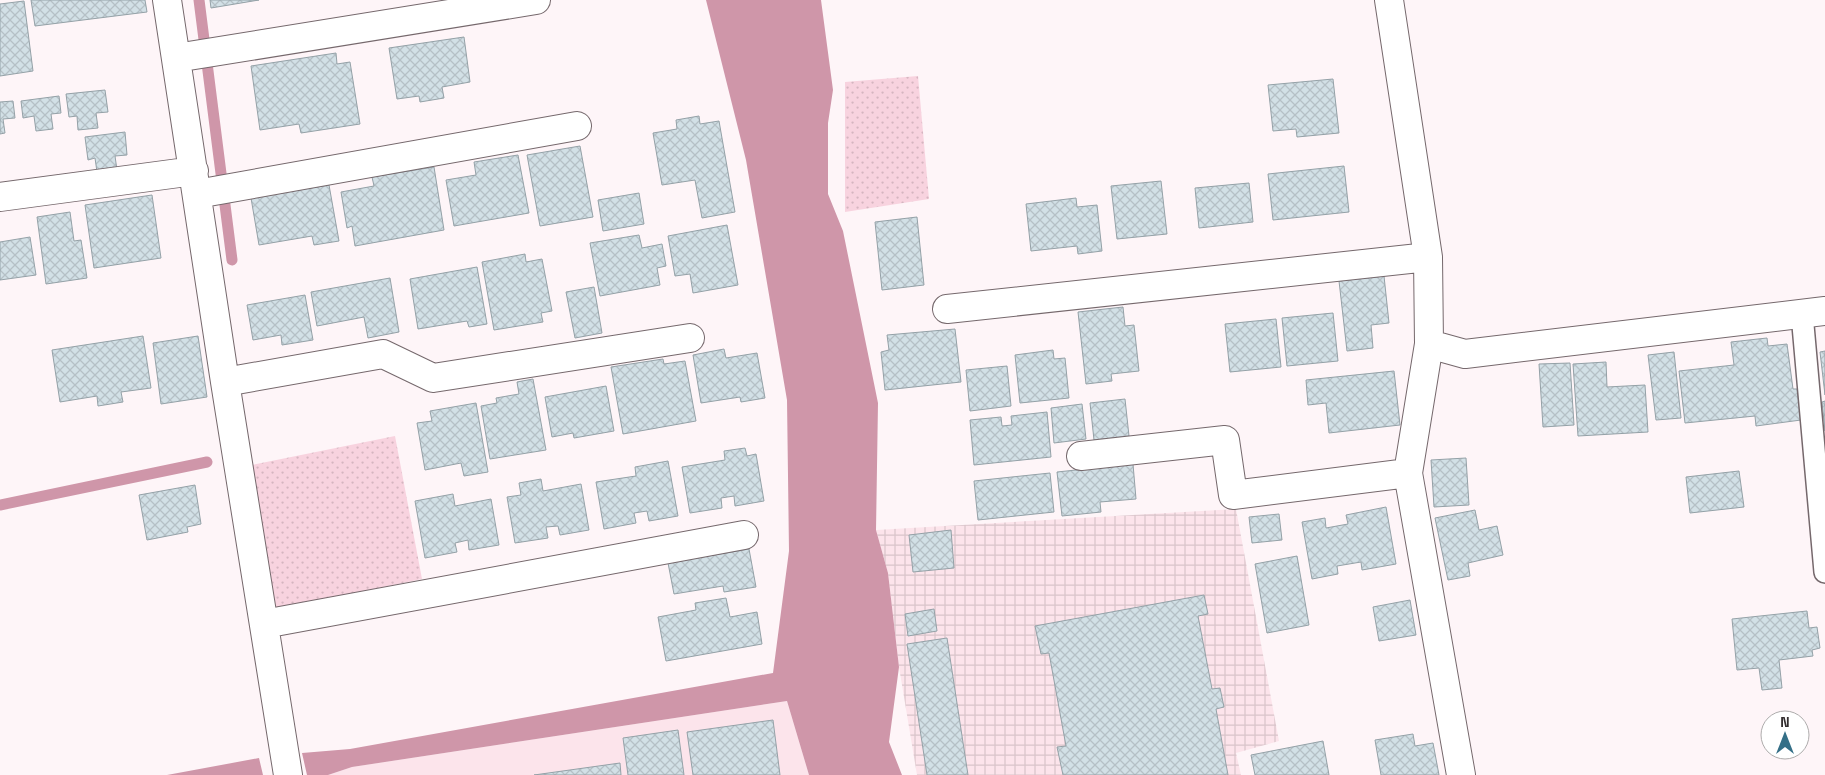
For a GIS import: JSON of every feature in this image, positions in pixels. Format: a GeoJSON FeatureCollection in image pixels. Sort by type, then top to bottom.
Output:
{"type":"FeatureCollection","features":[{"type":"Feature","properties":{"kind":"street"},"geometry":{"type":"LineString","coordinates":[[167,0],[183,57],[209,186],[225,382],[288,775]]}},
{"type":"Feature","properties":{"kind":"street"},"geometry":{"type":"LineString","coordinates":[[183,57],[536,0]]}},
{"type":"Feature","properties":{"kind":"street"},"geometry":{"type":"LineString","coordinates":[[1389,0],[1428,257],[1429,344],[1408,473],[1461,775]]}},
{"type":"Feature","properties":{"kind":"street"},"geometry":{"type":"LineString","coordinates":[[0,196],[209,186],[577,126]]}},
{"type":"Feature","properties":{"kind":"street"},"geometry":{"type":"LineString","coordinates":[[947,308],[1428,257]]}},
{"type":"Feature","properties":{"kind":"street"},"geometry":{"type":"LineString","coordinates":[[1429,344],[1465,354],[1814,313]]}},
{"type":"Feature","properties":{"kind":"street"},"geometry":{"type":"LineString","coordinates":[[225,382],[382,354],[433,378],[690,338]]}},
{"type":"Feature","properties":{"kind":"street"},"geometry":{"type":"LineString","coordinates":[[1082,456],[1225,440],[1233,495],[1408,473]]}},
{"type":"Feature","properties":{"kind":"street"},"geometry":{"type":"LineString","coordinates":[[264,624],[744,535]]}},
{"type":"Feature","properties":{"kind":"lane"},"geometry":{"type":"LineString","coordinates":[[1814,313],[1825,572]]}},
{"type":"Feature","properties":{"kind":"shaded area"},"geometry":{"type":"Polygon","coordinates":[[[706,0],[821,0],[833,90],[828,123],[828,194],[843,231],[878,403],[876,530],[888,573],[899,667],[889,742],[902,775],[809,775],[787,701],[352,767],[328,775],[307,775],[302,753],[350,749],[773,673],[789,551],[787,400],[746,160],[706,0]]]}},
{"type":"Feature","properties":{"kind":"shaded area"},"geometry":{"type":"Polygon","coordinates":[[[918,76],[929,199],[845,212],[845,82],[918,76]]]}},
{"type":"Feature","properties":{"kind":"shaded area"},"geometry":{"type":"Polygon","coordinates":[[[395,436],[422,579],[276,609],[252,465],[395,436]]]}},
{"type":"Feature","properties":{"kind":"shaded area"},"geometry":{"type":"Polygon","coordinates":[[[1236,509],[1279,741],[1236,753],[1241,775],[917,775],[899,667],[888,573],[876,530],[1236,509]]]}},
{"type":"Feature","properties":{"kind":"shaded area"},"geometry":{"type":"Polygon","coordinates":[[[787,701],[809,775],[328,775],[352,767],[787,701]]]}},
{"type":"Feature","properties":{"kind":"shaded area"},"geometry":{"type":"Polygon","coordinates":[[[259,758],[263,775],[167,775],[259,758]]]}},
{"type":"Feature","properties":{"kind":"building"},"geometry":{"type":"Polygon","coordinates":[[[31,0],[145,0],[147,12],[35,26],[31,0]]]}},
{"type":"Feature","properties":{"kind":"building"},"geometry":{"type":"Polygon","coordinates":[[[210,0],[259,0],[211,8],[210,0]]]}},
{"type":"Feature","properties":{"kind":"building"},"geometry":{"type":"Polygon","coordinates":[[[24,1],[33,71],[0,76],[0,4],[24,1]]]}},
{"type":"Feature","properties":{"kind":"building"},"geometry":{"type":"Polygon","coordinates":[[[464,37],[470,82],[442,87],[444,98],[420,102],[419,96],[397,99],[389,48],[464,37]]]}},
{"type":"Feature","properties":{"kind":"building"},"geometry":{"type":"Polygon","coordinates":[[[336,53],[337,64],[350,62],[360,124],[301,133],[299,124],[260,130],[251,66],[336,53]]]}},
{"type":"Feature","properties":{"kind":"building"},"geometry":{"type":"Polygon","coordinates":[[[1333,79],[1339,133],[1297,137],[1296,129],[1273,131],[1268,85],[1333,79]]]}},
{"type":"Feature","properties":{"kind":"building"},"geometry":{"type":"Polygon","coordinates":[[[105,90],[108,112],[96,113],[98,128],[78,130],[77,116],[69,117],[66,94],[105,90]]]}},
{"type":"Feature","properties":{"kind":"building"},"geometry":{"type":"Polygon","coordinates":[[[59,96],[61,113],[51,114],[53,129],[36,131],[34,116],[23,118],[21,101],[59,96]]]}},
{"type":"Feature","properties":{"kind":"building"},"geometry":{"type":"Polygon","coordinates":[[[13,101],[15,118],[3,119],[5,133],[0,134],[0,102],[13,101]]]}},
{"type":"Feature","properties":{"kind":"building"},"geometry":{"type":"Polygon","coordinates":[[[699,116],[700,124],[719,121],[735,212],[702,218],[695,180],[662,185],[653,133],[677,129],[676,120],[699,116]]]}},
{"type":"Feature","properties":{"kind":"building"},"geometry":{"type":"Polygon","coordinates":[[[125,132],[127,155],[115,156],[117,170],[97,172],[95,158],[88,160],[85,137],[125,132]]]}},
{"type":"Feature","properties":{"kind":"building"},"geometry":{"type":"Polygon","coordinates":[[[580,146],[593,217],[540,226],[527,155],[580,146]]]}},
{"type":"Feature","properties":{"kind":"building"},"geometry":{"type":"Polygon","coordinates":[[[518,155],[529,213],[454,226],[446,180],[476,175],[474,162],[518,155]]]}},
{"type":"Feature","properties":{"kind":"building"},"geometry":{"type":"Polygon","coordinates":[[[1344,166],[1349,212],[1273,220],[1268,174],[1344,166]]]}},
{"type":"Feature","properties":{"kind":"building"},"geometry":{"type":"Polygon","coordinates":[[[434,167],[444,230],[355,246],[352,226],[347,228],[341,192],[374,186],[372,177],[434,167]]]}},
{"type":"Feature","properties":{"kind":"building"},"geometry":{"type":"Polygon","coordinates":[[[1161,181],[1167,234],[1117,239],[1111,186],[1161,181]]]}},
{"type":"Feature","properties":{"kind":"building"},"geometry":{"type":"Polygon","coordinates":[[[1249,183],[1253,222],[1199,228],[1195,188],[1249,183]]]}},
{"type":"Feature","properties":{"kind":"building"},"geometry":{"type":"Polygon","coordinates":[[[329,185],[339,241],[314,245],[312,236],[259,245],[251,198],[329,185]]]}},
{"type":"Feature","properties":{"kind":"building"},"geometry":{"type":"Polygon","coordinates":[[[639,193],[644,224],[603,231],[598,200],[639,193]]]}},
{"type":"Feature","properties":{"kind":"building"},"geometry":{"type":"Polygon","coordinates":[[[152,195],[161,258],[94,268],[85,205],[152,195]]]}},
{"type":"Feature","properties":{"kind":"building"},"geometry":{"type":"Polygon","coordinates":[[[1076,198],[1077,207],[1097,205],[1102,251],[1078,254],[1077,246],[1031,251],[1026,204],[1076,198]]]}},
{"type":"Feature","properties":{"kind":"building"},"geometry":{"type":"Polygon","coordinates":[[[70,212],[74,241],[81,240],[87,278],[46,284],[37,217],[70,212]]]}},
{"type":"Feature","properties":{"kind":"building"},"geometry":{"type":"Polygon","coordinates":[[[917,217],[924,285],[882,290],[875,222],[917,217]]]}},
{"type":"Feature","properties":{"kind":"building"},"geometry":{"type":"Polygon","coordinates":[[[727,225],[738,285],[693,293],[690,274],[675,276],[668,236],[727,225]]]}},
{"type":"Feature","properties":{"kind":"building"},"geometry":{"type":"Polygon","coordinates":[[[639,235],[642,248],[662,244],[666,266],[657,268],[660,285],[600,296],[590,243],[639,235]]]}},
{"type":"Feature","properties":{"kind":"building"},"geometry":{"type":"Polygon","coordinates":[[[30,237],[36,275],[0,280],[0,242],[30,237]]]}},
{"type":"Feature","properties":{"kind":"building"},"geometry":{"type":"Polygon","coordinates":[[[525,254],[526,262],[542,259],[552,311],[541,313],[543,322],[494,330],[482,262],[525,254]]]}},
{"type":"Feature","properties":{"kind":"building"},"geometry":{"type":"Polygon","coordinates":[[[477,267],[487,324],[469,327],[467,321],[418,329],[410,279],[477,267]]]}},
{"type":"Feature","properties":{"kind":"building"},"geometry":{"type":"Polygon","coordinates":[[[1384,276],[1389,323],[1371,325],[1373,348],[1347,351],[1339,281],[1384,276]]]}},
{"type":"Feature","properties":{"kind":"building"},"geometry":{"type":"Polygon","coordinates":[[[390,278],[399,332],[368,338],[364,317],[317,326],[311,292],[390,278]]]}},
{"type":"Feature","properties":{"kind":"building"},"geometry":{"type":"Polygon","coordinates":[[[594,287],[602,333],[575,338],[566,292],[594,287]]]}},
{"type":"Feature","properties":{"kind":"building"},"geometry":{"type":"Polygon","coordinates":[[[305,295],[313,340],[282,345],[281,335],[253,340],[247,305],[305,295]]]}},
{"type":"Feature","properties":{"kind":"building"},"geometry":{"type":"Polygon","coordinates":[[[1123,307],[1125,326],[1134,325],[1139,371],[1111,374],[1112,381],[1086,384],[1078,312],[1123,307]]]}},
{"type":"Feature","properties":{"kind":"building"},"geometry":{"type":"Polygon","coordinates":[[[1333,313],[1338,361],[1287,366],[1282,318],[1333,313]]]}},
{"type":"Feature","properties":{"kind":"building"},"geometry":{"type":"Polygon","coordinates":[[[1276,319],[1281,367],[1230,372],[1225,324],[1276,319]]]}},
{"type":"Feature","properties":{"kind":"building"},"geometry":{"type":"Polygon","coordinates":[[[955,329],[961,382],[885,390],[881,352],[889,350],[887,335],[955,329]]]}},
{"type":"Feature","properties":{"kind":"building"},"geometry":{"type":"Polygon","coordinates":[[[143,336],[151,388],[121,392],[123,402],[98,406],[97,396],[60,402],[52,350],[143,336]]]}},
{"type":"Feature","properties":{"kind":"building"},"geometry":{"type":"Polygon","coordinates":[[[198,336],[207,397],[161,404],[153,343],[198,336]]]}},
{"type":"Feature","properties":{"kind":"building"},"geometry":{"type":"Polygon","coordinates":[[[1767,338],[1768,346],[1787,344],[1793,389],[1797,389],[1801,420],[1756,426],[1755,416],[1685,423],[1679,371],[1734,365],[1731,342],[1767,338]]]}},
{"type":"Feature","properties":{"kind":"building"},"geometry":{"type":"Polygon","coordinates":[[[724,349],[726,358],[757,353],[765,398],[741,402],[740,397],[701,403],[693,355],[724,349]]]}},
{"type":"Feature","properties":{"kind":"building"},"geometry":{"type":"Polygon","coordinates":[[[1053,350],[1054,359],[1065,358],[1069,398],[1020,403],[1015,355],[1053,350]]]}},
{"type":"Feature","properties":{"kind":"building"},"geometry":{"type":"Polygon","coordinates":[[[1825,351],[1825,395],[1820,352],[1825,351]]]}},
{"type":"Feature","properties":{"kind":"building"},"geometry":{"type":"Polygon","coordinates":[[[1674,352],[1681,418],[1656,420],[1648,355],[1674,352]]]}},
{"type":"Feature","properties":{"kind":"building"},"geometry":{"type":"Polygon","coordinates":[[[663,359],[664,364],[685,361],[696,421],[623,434],[611,367],[663,359]]]}},
{"type":"Feature","properties":{"kind":"building"},"geometry":{"type":"Polygon","coordinates":[[[1606,362],[1607,387],[1645,385],[1648,432],[1578,436],[1573,364],[1606,362]]]}},
{"type":"Feature","properties":{"kind":"building"},"geometry":{"type":"Polygon","coordinates":[[[1570,363],[1574,425],[1543,427],[1539,364],[1570,363]]]}},
{"type":"Feature","properties":{"kind":"building"},"geometry":{"type":"Polygon","coordinates":[[[1007,366],[1011,406],[970,411],[966,370],[1007,366]]]}},
{"type":"Feature","properties":{"kind":"building"},"geometry":{"type":"Polygon","coordinates":[[[1394,371],[1400,425],[1329,433],[1326,403],[1308,405],[1306,380],[1394,371]]]}},
{"type":"Feature","properties":{"kind":"building"},"geometry":{"type":"Polygon","coordinates":[[[533,379],[546,450],[490,459],[481,406],[497,403],[496,398],[519,394],[517,382],[533,379]]]}},
{"type":"Feature","properties":{"kind":"building"},"geometry":{"type":"Polygon","coordinates":[[[606,386],[614,431],[574,438],[573,433],[552,437],[545,397],[606,386]]]}},
{"type":"Feature","properties":{"kind":"building"},"geometry":{"type":"Polygon","coordinates":[[[1125,399],[1129,436],[1094,440],[1090,403],[1125,399]]]}},
{"type":"Feature","properties":{"kind":"building"},"geometry":{"type":"Polygon","coordinates":[[[1825,401],[1825,431],[1822,402],[1825,401]]]}},
{"type":"Feature","properties":{"kind":"building"},"geometry":{"type":"Polygon","coordinates":[[[476,403],[488,472],[464,476],[461,463],[425,470],[417,423],[432,421],[430,411],[476,403]]]}},
{"type":"Feature","properties":{"kind":"building"},"geometry":{"type":"Polygon","coordinates":[[[1082,404],[1086,439],[1054,443],[1051,408],[1082,404]]]}},
{"type":"Feature","properties":{"kind":"building"},"geometry":{"type":"Polygon","coordinates":[[[1047,412],[1051,457],[974,465],[970,420],[1001,417],[1002,426],[1012,425],[1011,416],[1047,412]]]}},
{"type":"Feature","properties":{"kind":"building"},"geometry":{"type":"Polygon","coordinates":[[[745,448],[747,456],[756,454],[764,501],[735,506],[734,496],[721,498],[722,508],[690,513],[682,467],[725,460],[724,451],[745,448]]]}},
{"type":"Feature","properties":{"kind":"building"},"geometry":{"type":"Polygon","coordinates":[[[1466,458],[1469,505],[1434,507],[1431,460],[1466,458]]]}},
{"type":"Feature","properties":{"kind":"building"},"geometry":{"type":"Polygon","coordinates":[[[668,461],[678,516],[649,521],[647,511],[634,513],[636,523],[604,529],[596,482],[636,476],[635,467],[668,461]]]}},
{"type":"Feature","properties":{"kind":"building"},"geometry":{"type":"Polygon","coordinates":[[[1133,464],[1136,499],[1100,502],[1101,512],[1062,516],[1057,472],[1133,464]]]}},
{"type":"Feature","properties":{"kind":"building"},"geometry":{"type":"Polygon","coordinates":[[[1739,471],[1744,507],[1690,513],[1686,477],[1739,471]]]}},
{"type":"Feature","properties":{"kind":"building"},"geometry":{"type":"Polygon","coordinates":[[[1050,473],[1054,512],[978,520],[974,481],[1050,473]]]}},
{"type":"Feature","properties":{"kind":"building"},"geometry":{"type":"Polygon","coordinates":[[[541,479],[543,491],[581,484],[589,530],[560,535],[558,526],[546,527],[548,538],[515,543],[507,497],[521,495],[519,483],[541,479]]]}},
{"type":"Feature","properties":{"kind":"building"},"geometry":{"type":"Polygon","coordinates":[[[195,485],[201,524],[187,527],[188,532],[147,540],[139,495],[195,485]]]}},
{"type":"Feature","properties":{"kind":"building"},"geometry":{"type":"Polygon","coordinates":[[[453,494],[455,506],[491,499],[499,545],[469,550],[468,540],[455,543],[457,552],[425,558],[415,501],[453,494]]]}},
{"type":"Feature","properties":{"kind":"building"},"geometry":{"type":"Polygon","coordinates":[[[1386,507],[1396,564],[1362,570],[1361,562],[1337,566],[1338,574],[1312,579],[1302,522],[1325,518],[1326,528],[1348,524],[1346,515],[1386,507]]]}},
{"type":"Feature","properties":{"kind":"building"},"geometry":{"type":"Polygon","coordinates":[[[1475,510],[1479,530],[1497,526],[1503,555],[1468,563],[1470,576],[1448,580],[1435,518],[1475,510]]]}},
{"type":"Feature","properties":{"kind":"building"},"geometry":{"type":"Polygon","coordinates":[[[1279,514],[1282,540],[1252,543],[1249,517],[1279,514]]]}},
{"type":"Feature","properties":{"kind":"building"},"geometry":{"type":"Polygon","coordinates":[[[951,530],[954,568],[913,572],[909,535],[951,530]]]}},
{"type":"Feature","properties":{"kind":"building"},"geometry":{"type":"Polygon","coordinates":[[[749,549],[756,587],[724,592],[723,586],[674,594],[668,563],[749,549]]]}},
{"type":"Feature","properties":{"kind":"building"},"geometry":{"type":"Polygon","coordinates":[[[1297,556],[1309,625],[1267,633],[1255,564],[1297,556]]]}},
{"type":"Feature","properties":{"kind":"building"},"geometry":{"type":"Polygon","coordinates":[[[1204,595],[1208,614],[1198,616],[1212,689],[1220,688],[1224,707],[1216,709],[1228,775],[1063,775],[1057,747],[1066,746],[1049,653],[1041,654],[1035,626],[1204,595]]]}},
{"type":"Feature","properties":{"kind":"building"},"geometry":{"type":"Polygon","coordinates":[[[726,598],[730,617],[757,612],[762,644],[666,661],[658,617],[696,610],[695,603],[726,598]]]}},
{"type":"Feature","properties":{"kind":"building"},"geometry":{"type":"Polygon","coordinates":[[[1410,600],[1416,635],[1379,641],[1373,607],[1410,600]]]}},
{"type":"Feature","properties":{"kind":"building"},"geometry":{"type":"Polygon","coordinates":[[[934,609],[937,631],[908,636],[905,614],[934,609]]]}},
{"type":"Feature","properties":{"kind":"building"},"geometry":{"type":"Polygon","coordinates":[[[1807,611],[1809,628],[1817,627],[1820,648],[1812,650],[1813,656],[1779,660],[1782,688],[1762,690],[1759,668],[1737,670],[1732,619],[1807,611]]]}},
{"type":"Feature","properties":{"kind":"building"},"geometry":{"type":"Polygon","coordinates":[[[947,638],[968,775],[927,775],[907,644],[947,638]]]}},
{"type":"Feature","properties":{"kind":"building"},"geometry":{"type":"Polygon","coordinates":[[[773,720],[780,775],[693,775],[687,732],[773,720]]]}},
{"type":"Feature","properties":{"kind":"building"},"geometry":{"type":"Polygon","coordinates":[[[678,730],[684,775],[628,775],[623,738],[678,730]]]}},
{"type":"Feature","properties":{"kind":"building"},"geometry":{"type":"Polygon","coordinates":[[[1413,734],[1415,746],[1433,743],[1439,775],[1381,775],[1375,740],[1413,734]]]}},
{"type":"Feature","properties":{"kind":"building"},"geometry":{"type":"Polygon","coordinates":[[[1323,741],[1329,775],[1255,775],[1251,755],[1323,741]]]}},
{"type":"Feature","properties":{"kind":"building"},"geometry":{"type":"Polygon","coordinates":[[[620,763],[621,775],[534,775],[620,763]]]}},
{"type":"Feature","properties":{"kind":"waterway"},"geometry":{"type":"LineString","coordinates":[[199,0],[232,260]]}},
{"type":"Feature","properties":{"kind":"waterway"},"geometry":{"type":"LineString","coordinates":[[0,505],[207,462]]}}]}
